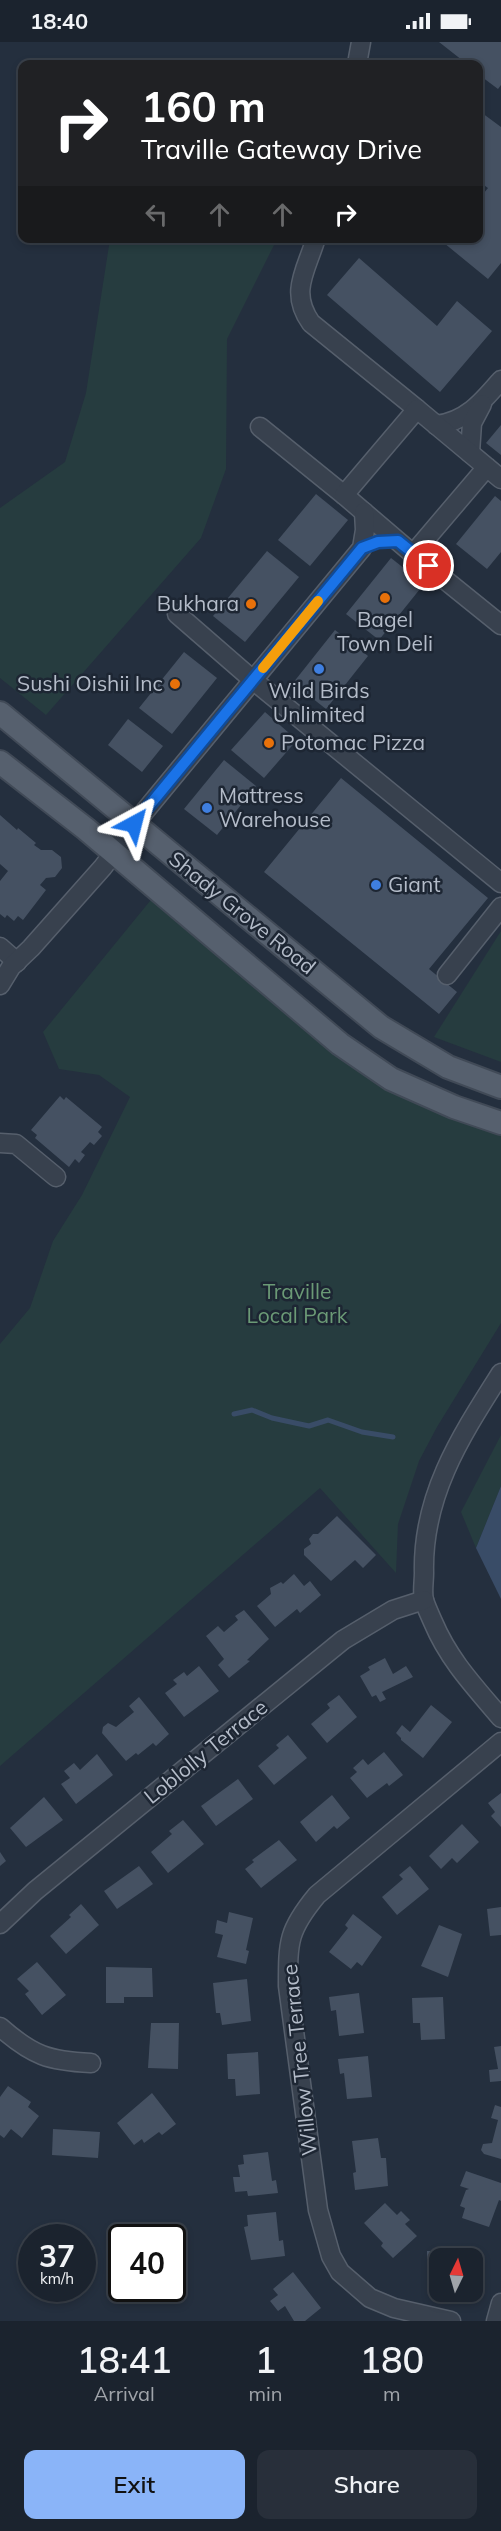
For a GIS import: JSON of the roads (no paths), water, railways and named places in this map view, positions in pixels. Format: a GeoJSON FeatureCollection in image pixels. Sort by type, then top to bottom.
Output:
{"type":"FeatureCollection","features":[{"type":"Feature","properties":{"kind":"main road","name":"Shady Grove Road"},"geometry":{"type":"LineString","coordinates":[[0,713],[381,1027],[448,1067],[501,1087]]}},
{"type":"Feature","properties":{"kind":"main road","name":"Shady Grove Road"},"geometry":{"type":"LineString","coordinates":[[0,762],[114,853],[340,1044],[391,1079],[454,1107],[501,1123]]}},
{"type":"Feature","properties":{"kind":"street"},"geometry":{"type":"LineString","coordinates":[[358,60],[361,42]]}},
{"type":"Feature","properties":{"kind":"street"},"geometry":{"type":"LineString","coordinates":[[314,243],[299,289],[301,309],[311,323],[501,479]]}},
{"type":"Feature","properties":{"kind":"street"},"geometry":{"type":"LineString","coordinates":[[436,425],[448,424],[462,418],[482,402],[501,380]]}},
{"type":"Feature","properties":{"kind":"street"},"geometry":{"type":"LineString","coordinates":[[470,453],[472,423],[482,402]]}},
{"type":"Feature","properties":{"kind":"street"},"geometry":{"type":"LineString","coordinates":[[344,495],[417,409]]}},
{"type":"Feature","properties":{"kind":"street"},"geometry":{"type":"LineString","coordinates":[[260,427],[501,625]]}},
{"type":"Feature","properties":{"kind":"street"},"geometry":{"type":"LineString","coordinates":[[413,554],[487,467]]}},
{"type":"Feature","properties":{"kind":"street"},"geometry":{"type":"LineString","coordinates":[[362,548],[365,530],[364,512]]}},
{"type":"Feature","properties":{"kind":"street"},"geometry":{"type":"LineString","coordinates":[[0,985],[17,962],[114,853],[134,824],[362,548],[378,542],[398,541]]}},
{"type":"Feature","properties":{"kind":"street"},"geometry":{"type":"LineString","coordinates":[[177,614],[253,680],[501,883]]}},
{"type":"Feature","properties":{"kind":"street"},"geometry":{"type":"LineString","coordinates":[[447,975],[501,907]]}},
{"type":"Feature","properties":{"kind":"street"},"geometry":{"type":"LineString","coordinates":[[0,947],[17,962]]}},
{"type":"Feature","properties":{"kind":"street"},"geometry":{"type":"LineString","coordinates":[[0,1143],[16,1144],[56,1177]]}},
{"type":"Feature","properties":{"kind":"street"},"geometry":{"type":"LineString","coordinates":[[501,1372],[456,1445],[429,1515],[423,1544],[424,1600],[453,1662],[501,1718]]}},
{"type":"Feature","properties":{"kind":"street","name":"Loblolly Terrace"},"geometry":{"type":"LineString","coordinates":[[0,1924],[35,1891],[343,1640],[393,1610],[424,1600]]}},
{"type":"Feature","properties":{"kind":"street","name":"Willow Tree Terrace"},"geometry":{"type":"LineString","coordinates":[[451,2321],[394,2308],[370,2298],[340,2272],[331,2256],[318,2210],[288,1986],[288,1957],[290,1939],[297,1918],[317,1895],[501,1742]]}},
{"type":"Feature","properties":{"kind":"street"},"geometry":{"type":"LineString","coordinates":[[0,2027],[33,2053],[59,2061],[91,2063]]}},
{"type":"Feature","properties":{"kind":"street"},"geometry":{"type":"LineString","coordinates":[[496,2321],[501,2303]]}},
{"type":"Feature","properties":{"kind":"water"},"geometry":{"type":"Polygon","coordinates":[[[501,1486],[501,1599],[476,1548],[501,1486]]]}},
{"type":"Feature","properties":{"kind":"waterway"},"geometry":{"type":"LineString","coordinates":[[234,1414],[252,1410],[272,1418],[309,1426],[328,1420],[362,1432],[393,1437]]}},
{"type":"Feature","properties":{"kind":"place","name":"Bagel Town Deli"},"geometry":{"type":"Point","coordinates":[385,598]}},
{"type":"Feature","properties":{"kind":"place","name":"Bukhara"},"geometry":{"type":"Point","coordinates":[251,604]}},
{"type":"Feature","properties":{"kind":"place","name":"Wild Birds Unlimited"},"geometry":{"type":"Point","coordinates":[319,669]}},
{"type":"Feature","properties":{"kind":"place","name":"Sushi Oishii Inc"},"geometry":{"type":"Point","coordinates":[175,684]}},
{"type":"Feature","properties":{"kind":"place","name":"Potomac Pizza"},"geometry":{"type":"Point","coordinates":[269,743]}},
{"type":"Feature","properties":{"kind":"place","name":"Mattress Warehouse"},"geometry":{"type":"Point","coordinates":[207,808]}},
{"type":"Feature","properties":{"kind":"place","name":"Giant"},"geometry":{"type":"Point","coordinates":[376,885]}},
{"type":"Feature","properties":{"kind":"park label","name":"Traville Local Park"},"geometry":{"type":"Point","coordinates":[297,1304]}}]}
